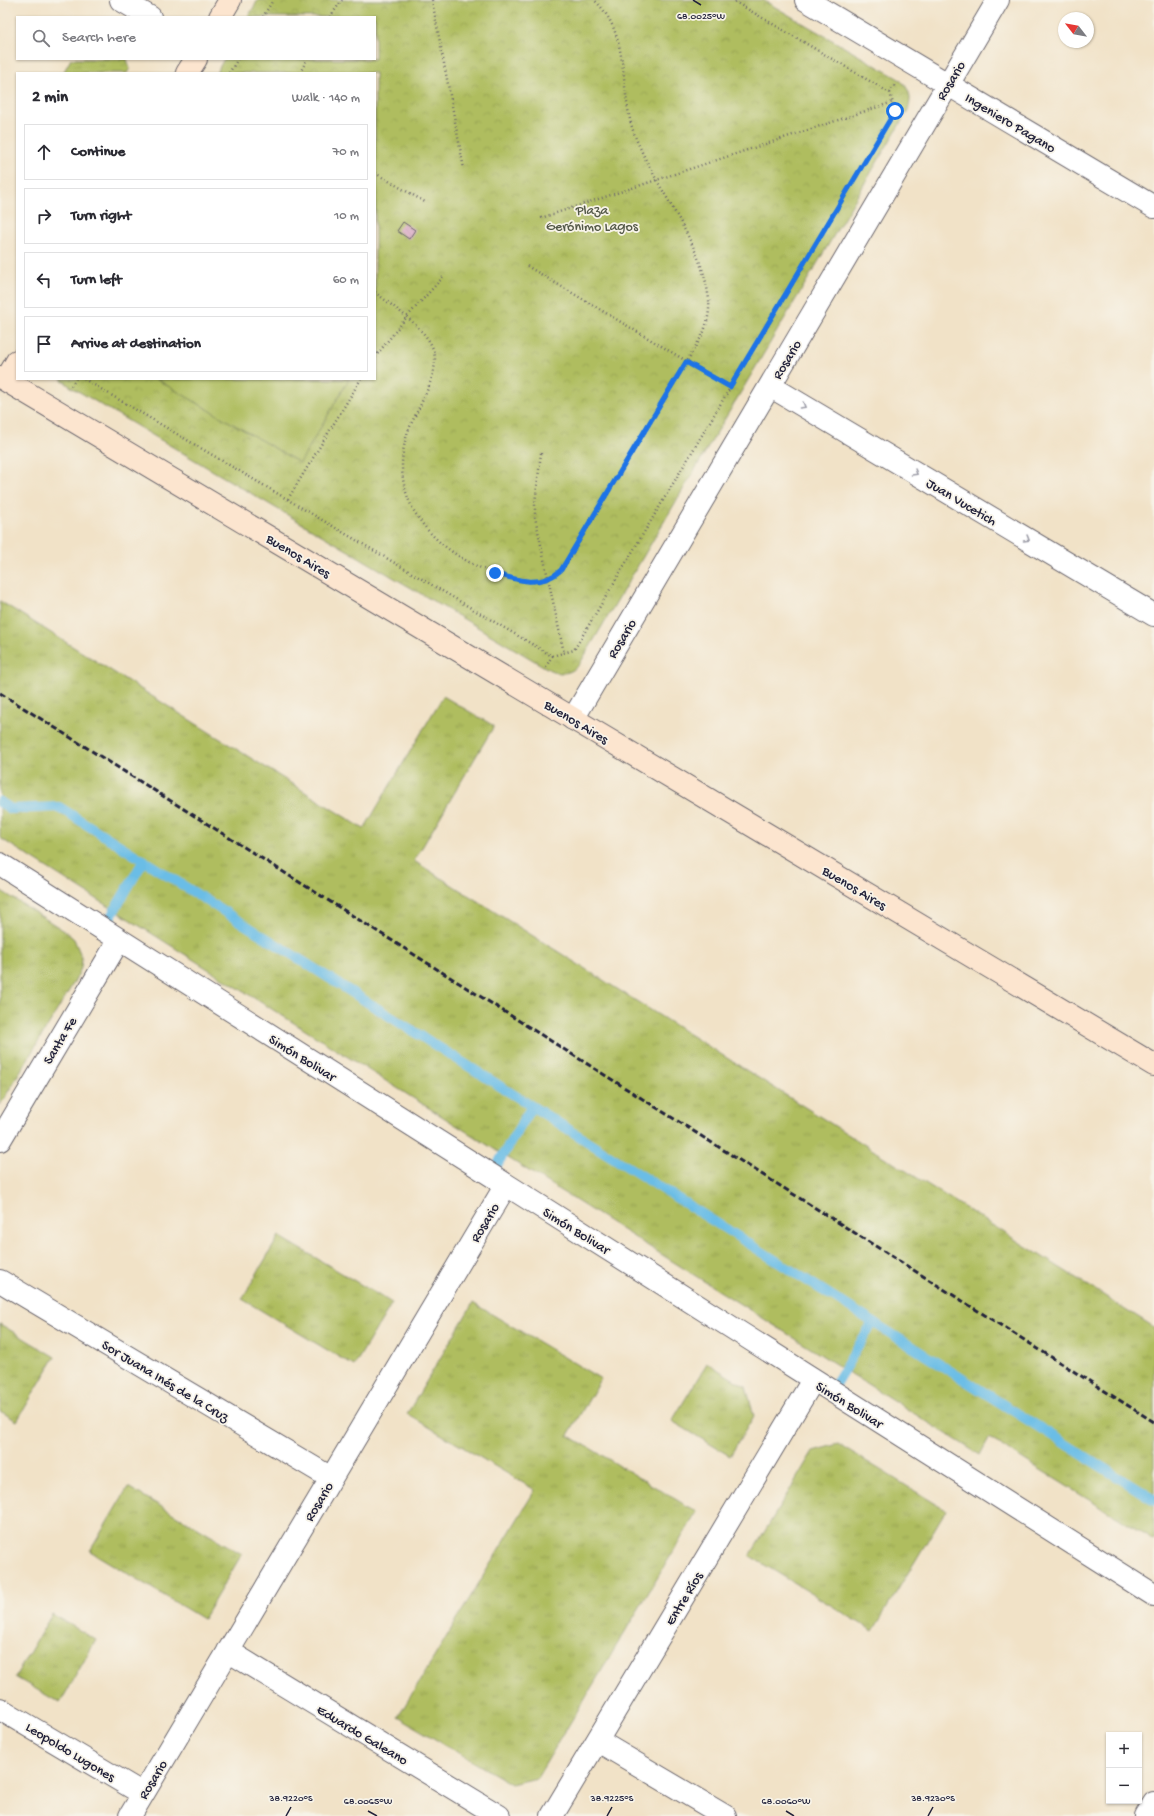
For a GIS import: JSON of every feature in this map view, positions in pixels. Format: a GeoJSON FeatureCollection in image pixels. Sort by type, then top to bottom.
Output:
{"type":"FeatureCollection","features":[{"type":"Feature","properties":{"kind":"street"},"geometry":{"type":"LineString","coordinates":[[121,0],[148,16]]}},
{"type":"Feature","properties":{"kind":"street"},"geometry":{"type":"LineString","coordinates":[[221,16],[230,0]]}},
{"type":"Feature","properties":{"kind":"street","name":"Ingeniero Pagano"},"geometry":{"type":"LineString","coordinates":[[806,0],[1154,207]]}},
{"type":"Feature","properties":{"kind":"street","name":"Rosario"},"geometry":{"type":"LineString","coordinates":[[573,719],[998,0]]}},
{"type":"Feature","properties":{"kind":"street"},"geometry":{"type":"LineString","coordinates":[[188,72],[195,60]]}},
{"type":"Feature","properties":{"kind":"street"},"geometry":{"type":"LineString","coordinates":[[2,383],[16,362]]}},
{"type":"Feature","properties":{"kind":"street","name":"Buenos Aires"},"geometry":{"type":"LineString","coordinates":[[2,383],[573,719],[1154,1065]]}},
{"type":"Feature","properties":{"kind":"street","name":"Juan Vucetich"},"geometry":{"type":"LineString","coordinates":[[770,386],[1154,615]]}},
{"type":"Feature","properties":{"kind":"street","name":"Simón Bolivar"},"geometry":{"type":"LineString","coordinates":[[0,864],[1154,1595]]}},
{"type":"Feature","properties":{"kind":"street","name":"Santa Fe"},"geometry":{"type":"LineString","coordinates":[[0,1140],[119,940]]}},
{"type":"Feature","properties":{"kind":"street","name":"Rosario"},"geometry":{"type":"LineString","coordinates":[[130,1816],[506,1185]]}},
{"type":"Feature","properties":{"kind":"street","name":"Sor Juana Inés de la Cruz"},"geometry":{"type":"LineString","coordinates":[[0,1281],[331,1478]]}},
{"type":"Feature","properties":{"kind":"street","name":"Entre Ríos"},"geometry":{"type":"LineString","coordinates":[[552,1816],[813,1380]]}},
{"type":"Feature","properties":{"kind":"street","name":"Eduardo Galeano"},"geometry":{"type":"LineString","coordinates":[[228,1651],[499,1816]]}},
{"type":"Feature","properties":{"kind":"street","name":"Leopoldo Lugones"},"geometry":{"type":"LineString","coordinates":[[0,1709],[143,1794]]}},
{"type":"Feature","properties":{"kind":"street"},"geometry":{"type":"LineString","coordinates":[[598,1741],[725,1816]]}},
{"type":"Feature","properties":{"kind":"street"},"geometry":{"type":"LineString","coordinates":[[1146,1816],[1154,1803]]}},
{"type":"Feature","properties":{"kind":"path"},"geometry":{"type":"LineString","coordinates":[[264,16],[273,0]]}},
{"type":"Feature","properties":{"kind":"path"},"geometry":{"type":"LineString","coordinates":[[331,16],[342,0]]}},
{"type":"Feature","properties":{"kind":"path"},"geometry":{"type":"LineString","coordinates":[[432,0],[464,169]]}},
{"type":"Feature","properties":{"kind":"path"},"geometry":{"type":"LineString","coordinates":[[376,293],[424,335],[434,353],[435,365],[432,376],[409,430],[405,448],[405,484],[414,513],[423,527],[435,538],[464,559],[509,578],[530,582],[548,580],[555,576],[566,564],[703,334],[707,321],[708,293],[700,262],[656,180],[635,136],[631,122],[618,39],[607,14],[594,0]]}},
{"type":"Feature","properties":{"kind":"path"},"geometry":{"type":"LineString","coordinates":[[86,380],[552,656],[574,650],[895,111],[890,93],[732,0]]}},
{"type":"Feature","properties":{"kind":"path"},"geometry":{"type":"LineString","coordinates":[[230,72],[237,60]]}},
{"type":"Feature","properties":{"kind":"path"},"geometry":{"type":"LineString","coordinates":[[300,72],[306,60]]}},
{"type":"Feature","properties":{"kind":"path"},"geometry":{"type":"LineString","coordinates":[[540,218],[893,102]]}},
{"type":"Feature","properties":{"kind":"path"},"geometry":{"type":"LineString","coordinates":[[376,174],[425,202]]}},
{"type":"Feature","properties":{"kind":"path"},"geometry":{"type":"LineString","coordinates":[[527,266],[730,387]]}},
{"type":"Feature","properties":{"kind":"path"},"geometry":{"type":"LineString","coordinates":[[376,356],[406,318],[444,276]]}},
{"type":"Feature","properties":{"kind":"path"},"geometry":{"type":"LineString","coordinates":[[71,387],[75,380]]}},
{"type":"Feature","properties":{"kind":"path"},"geometry":{"type":"LineString","coordinates":[[288,499],[360,380]]}},
{"type":"Feature","properties":{"kind":"path"},"geometry":{"type":"LineString","coordinates":[[541,453],[535,503],[535,517],[564,653]]}},
{"type":"Feature","properties":{"kind":"path"},"geometry":{"type":"LineString","coordinates":[[546,667],[552,656]]}},
{"type":"Feature","properties":{"kind":"green space","name":"Plaza Gerónimo Lagos"},"geometry":{"type":"Polygon","coordinates":[[[258,0],[763,0],[899,79],[908,90],[910,102],[907,112],[579,665],[569,672],[558,673],[550,670],[71,387],[62,380],[376,380],[376,72],[217,72],[223,60],[376,60],[376,16],[249,16],[258,0]]]}},
{"type":"Feature","properties":{"kind":"green space"},"geometry":{"type":"Polygon","coordinates":[[[70,60],[127,60],[130,69],[128,72],[64,72],[70,60]]]}},
{"type":"Feature","properties":{"kind":"green space"},"geometry":{"type":"Polygon","coordinates":[[[158,380],[348,380],[300,463],[158,380]]]}},
{"type":"Feature","properties":{"kind":"green space"},"geometry":{"type":"Polygon","coordinates":[[[0,601],[364,829],[443,696],[494,726],[414,861],[1154,1327],[1154,1540],[989,1438],[980,1455],[0,838],[0,601]]]}},
{"type":"Feature","properties":{"kind":"green space"},"geometry":{"type":"Polygon","coordinates":[[[0,890],[66,932],[74,939],[82,958],[81,968],[76,979],[0,1105],[0,890]]]}},
{"type":"Feature","properties":{"kind":"green space"},"geometry":{"type":"Polygon","coordinates":[[[279,1236],[392,1303],[354,1366],[242,1299],[279,1236]]]}},
{"type":"Feature","properties":{"kind":"green space"},"geometry":{"type":"Polygon","coordinates":[[[473,1303],[601,1379],[568,1435],[697,1512],[537,1778],[511,1784],[398,1717],[535,1490],[407,1414],[473,1303]]]}},
{"type":"Feature","properties":{"kind":"green space"},"geometry":{"type":"Polygon","coordinates":[[[0,1324],[55,1357],[17,1421],[0,1411],[0,1324]]]}},
{"type":"Feature","properties":{"kind":"green space"},"geometry":{"type":"Polygon","coordinates":[[[707,1363],[746,1387],[754,1416],[730,1456],[672,1421],[707,1363]]]}},
{"type":"Feature","properties":{"kind":"green space"},"geometry":{"type":"Polygon","coordinates":[[[838,1444],[946,1510],[873,1631],[750,1556],[813,1451],[838,1444]]]}},
{"type":"Feature","properties":{"kind":"green space"},"geometry":{"type":"Polygon","coordinates":[[[128,1487],[242,1554],[203,1619],[90,1551],[128,1487]]]}},
{"type":"Feature","properties":{"kind":"green space"},"geometry":{"type":"Polygon","coordinates":[[[52,1614],[96,1640],[60,1703],[15,1677],[52,1614]]]}},
{"type":"Feature","properties":{"kind":"building"},"geometry":{"type":"Polygon","coordinates":[[[403,222],[415,230],[409,239],[397,231],[403,222]]]}},
{"type":"Feature","properties":{"kind":"waterway"},"geometry":{"type":"LineString","coordinates":[[0,802],[11,809],[59,807],[1154,1500]]}},
{"type":"Feature","properties":{"kind":"waterway"},"geometry":{"type":"LineString","coordinates":[[103,930],[144,860]]}},
{"type":"Feature","properties":{"kind":"waterway"},"geometry":{"type":"LineString","coordinates":[[491,1175],[532,1106]]}},
{"type":"Feature","properties":{"kind":"waterway"},"geometry":{"type":"LineString","coordinates":[[831,1391],[873,1322]]}},
{"type":"Feature","properties":{"kind":"railway"},"geometry":{"type":"LineString","coordinates":[[0,693],[1154,1422]]}},
{"type":"Feature","properties":{"kind":"route"},"geometry":{"type":"LineString","coordinates":[[495,573],[509,578],[530,582],[548,580],[561,570],[686,362],[730,387],[895,111]]}}]}
